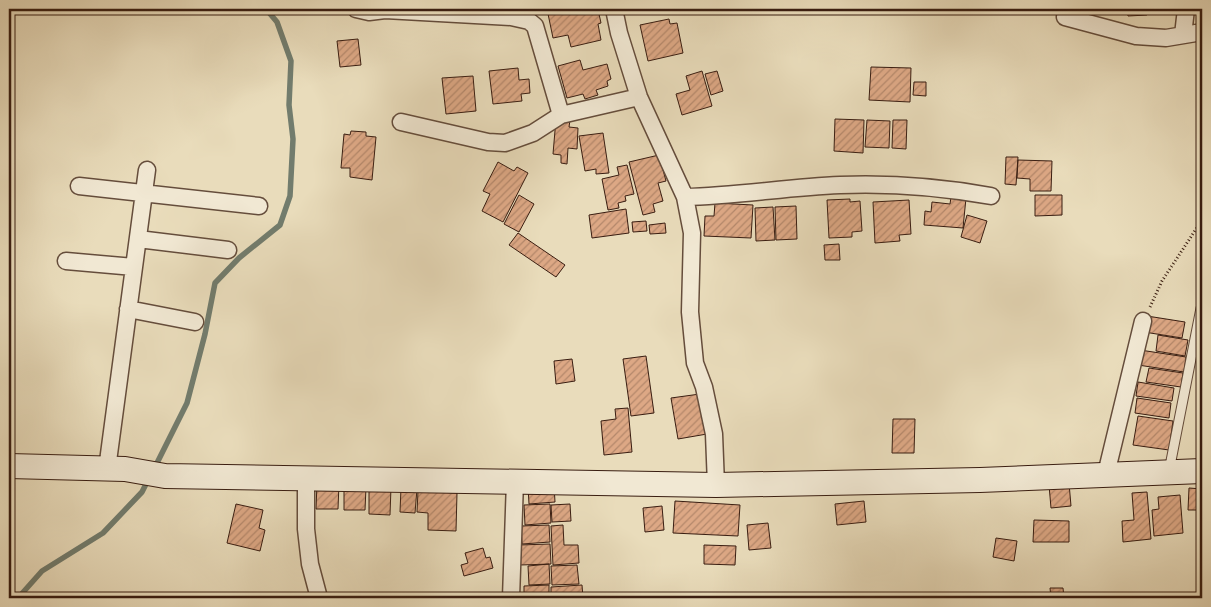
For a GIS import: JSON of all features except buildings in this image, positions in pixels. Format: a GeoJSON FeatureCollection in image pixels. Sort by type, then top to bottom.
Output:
{"type":"FeatureCollection","features":[{"type":"Feature","properties":{"kind":"street"},"geometry":{"type":"LineString","coordinates":[[356,9],[368,12],[384,10],[511,17],[529,21],[535,26],[561,115]]}},
{"type":"Feature","properties":{"kind":"street"},"geometry":{"type":"LineString","coordinates":[[614,9],[619,33],[639,97],[685,197],[692,234],[690,312],[695,363],[704,387],[714,434],[716,485]]}},
{"type":"Feature","properties":{"kind":"street"},"geometry":{"type":"LineString","coordinates":[[1183,35],[1186,9]]}},
{"type":"Feature","properties":{"kind":"street"},"geometry":{"type":"LineString","coordinates":[[1065,17],[1136,36],[1166,38],[1202,32]]}},
{"type":"Feature","properties":{"kind":"street"},"geometry":{"type":"LineString","coordinates":[[401,122],[479,140],[505,143],[533,134],[561,115],[639,97]]}},
{"type":"Feature","properties":{"kind":"street"},"geometry":{"type":"LineString","coordinates":[[116,469],[128,309],[147,170]]}},
{"type":"Feature","properties":{"kind":"street"},"geometry":{"type":"LineString","coordinates":[[685,197],[832,186],[896,185],[945,188],[991,196]]}},
{"type":"Feature","properties":{"kind":"street"},"geometry":{"type":"LineString","coordinates":[[79,186],[259,206]]}},
{"type":"Feature","properties":{"kind":"street"},"geometry":{"type":"LineString","coordinates":[[138,239],[228,250]]}},
{"type":"Feature","properties":{"kind":"street"},"geometry":{"type":"LineString","coordinates":[[66,260],[134,267]]}},
{"type":"Feature","properties":{"kind":"street"},"geometry":{"type":"LineString","coordinates":[[128,309],[194,322]]}},
{"type":"Feature","properties":{"kind":"street"},"geometry":{"type":"LineString","coordinates":[[1106,474],[1143,321]]}},
{"type":"Feature","properties":{"kind":"street"},"geometry":{"type":"LineString","coordinates":[[9,466],[116,469],[165,476],[716,485],[980,480],[1202,471]]}},
{"type":"Feature","properties":{"kind":"street"},"geometry":{"type":"LineString","coordinates":[[306,478],[306,529],[310,564],[319,598]]}},
{"type":"Feature","properties":{"kind":"street"},"geometry":{"type":"LineString","coordinates":[[511,598],[515,482]]}},
{"type":"Feature","properties":{"kind":"lane"},"geometry":{"type":"LineString","coordinates":[[1169,472],[1201,308]]}},
{"type":"Feature","properties":{"kind":"path"},"geometry":{"type":"LineString","coordinates":[[1143,321],[1162,281],[1202,220]]}},
{"type":"Feature","properties":{"kind":"waterway"},"geometry":{"type":"LineString","coordinates":[[155,467],[187,403],[205,334],[215,283],[239,258],[280,225],[290,196],[293,139],[289,105],[291,61],[277,22],[266,9]]}},
{"type":"Feature","properties":{"kind":"waterway"},"geometry":{"type":"LineString","coordinates":[[18,598],[42,571],[103,533],[142,492],[149,478]]}}]}
